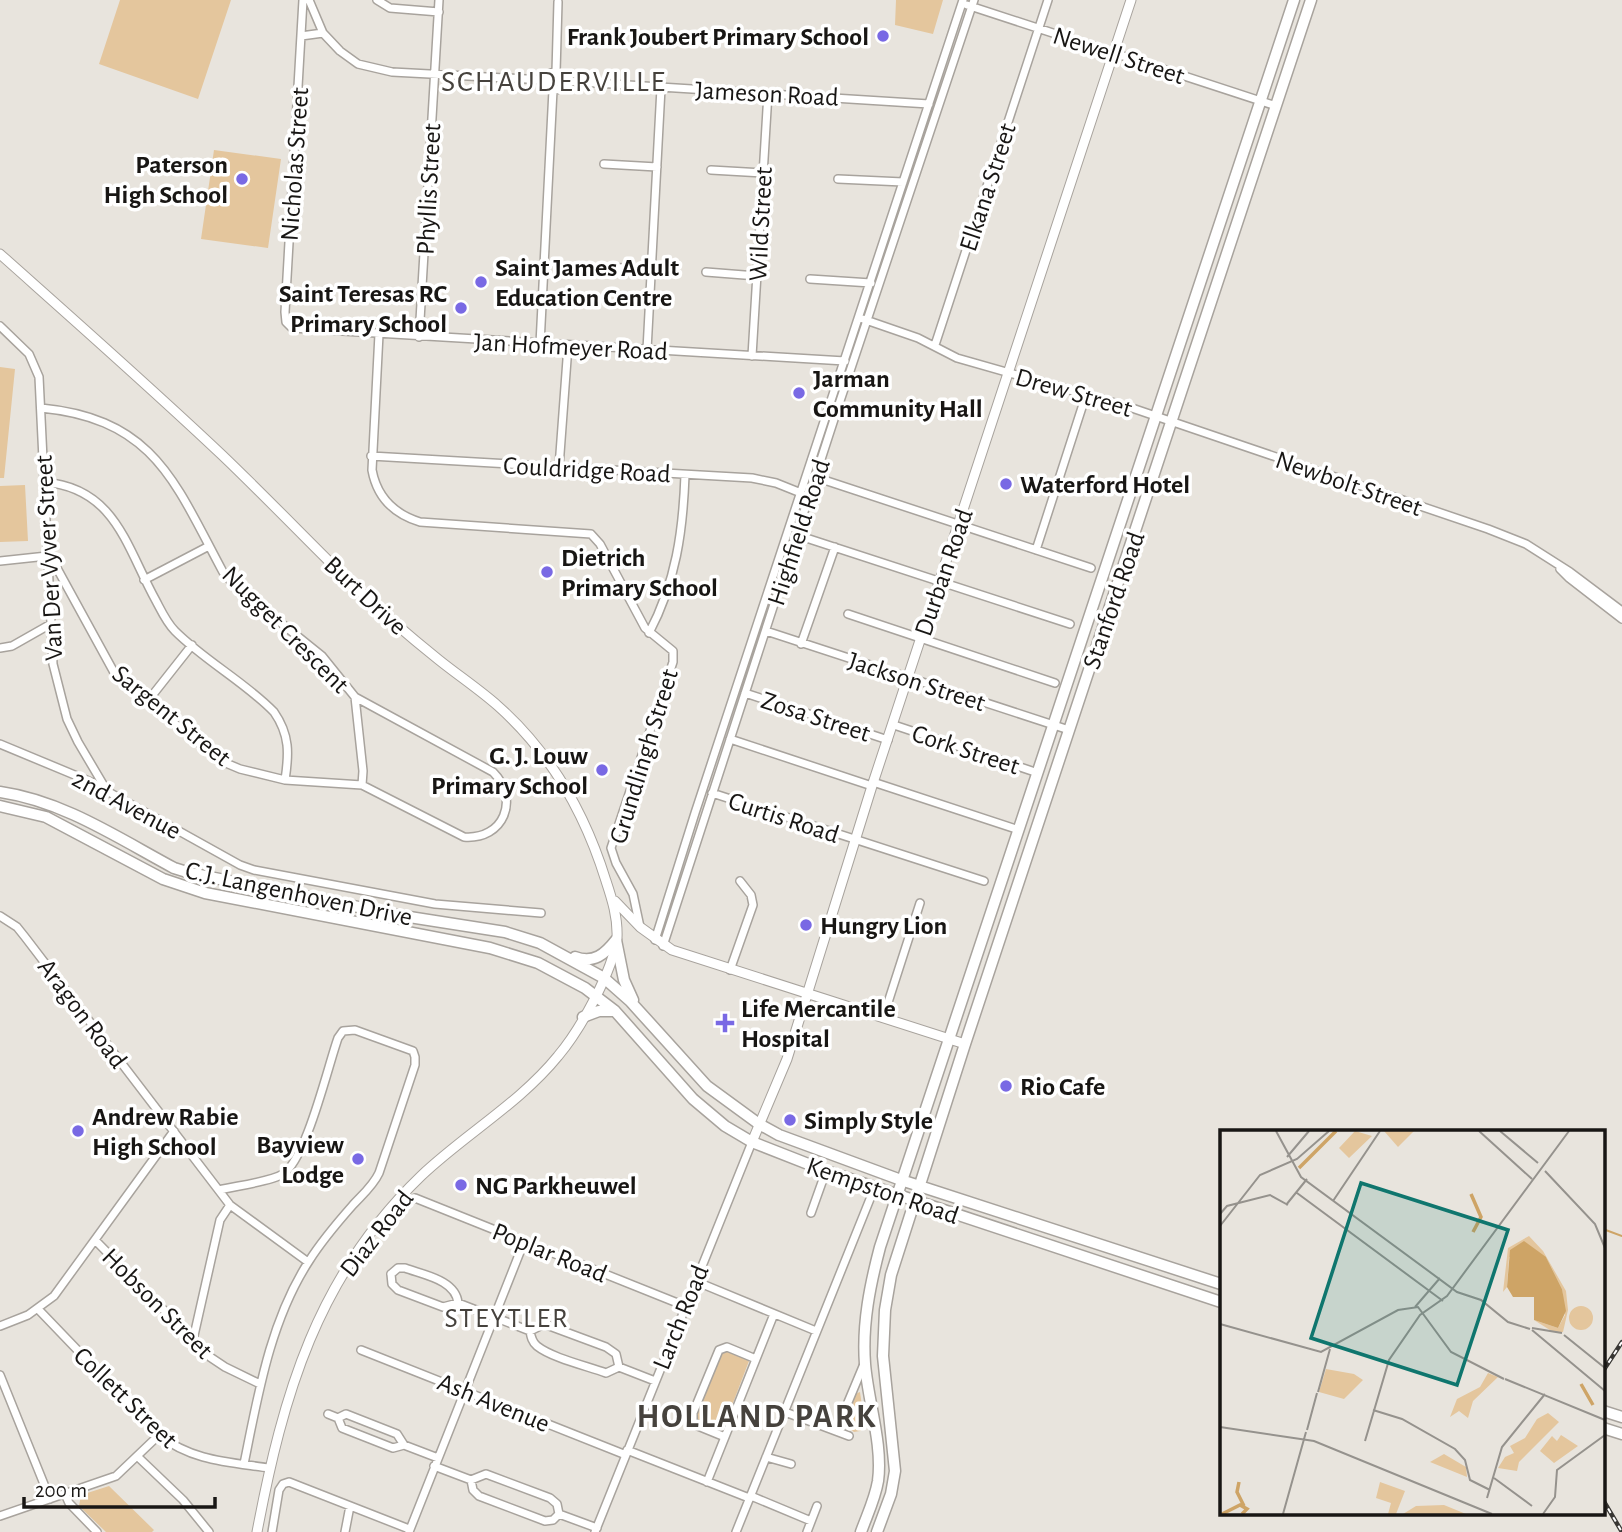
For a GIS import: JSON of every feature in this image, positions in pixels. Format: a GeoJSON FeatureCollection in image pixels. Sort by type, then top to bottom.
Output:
{"type":"FeatureCollection","features":[{"type":"Feature","properties":{"kind":"main road","name":"Stanford Road"},"geometry":{"type":"LineString","coordinates":[[880,1247],[1294,0]]}},
{"type":"Feature","properties":{"kind":"main road","name":"Stanford Road"},"geometry":{"type":"LineString","coordinates":[[877,1532],[891,1494],[895,1471],[883,1356],[885,1310],[891,1275],[1311,0]]}},
{"type":"Feature","properties":{"kind":"main road","name":"C.J. Langenhoven Drive"},"geometry":{"type":"LineString","coordinates":[[0,792],[56,806],[190,873],[403,916],[505,932],[549,947],[604,978]]}},
{"type":"Feature","properties":{"kind":"main road","name":"C.J. Langenhoven Drive"},"geometry":{"type":"LineString","coordinates":[[0,806],[46,817],[136,866],[184,887],[227,898],[506,952],[552,968],[595,995]]}},
{"type":"Feature","properties":{"kind":"main road"},"geometry":{"type":"LineString","coordinates":[[549,947],[589,960],[602,956],[616,940]]}},
{"type":"Feature","properties":{"kind":"main road"},"geometry":{"type":"LineString","coordinates":[[616,940],[624,980],[643,1014]]}},
{"type":"Feature","properties":{"kind":"main road","name":"Kempston Road"},"geometry":{"type":"LineString","coordinates":[[604,978],[643,1014],[707,1086],[759,1124],[810,1147],[901,1180],[1220,1284]]}},
{"type":"Feature","properties":{"kind":"main road","name":"Kempston Road"},"geometry":{"type":"LineString","coordinates":[[595,995],[615,1011],[694,1099],[724,1126],[752,1142],[826,1171],[1220,1302]]}},
{"type":"Feature","properties":{"kind":"main road"},"geometry":{"type":"LineString","coordinates":[[583,1017],[615,1011]]}},
{"type":"Feature","properties":{"kind":"main road"},"geometry":{"type":"LineString","coordinates":[[861,1532],[873,1502],[878,1478],[865,1363],[867,1307],[880,1247],[878,1237],[888,1203],[887,1196],[880,1189]]}},
{"type":"Feature","properties":{"kind":"main road"},"geometry":{"type":"LineString","coordinates":[[1604,1412],[1622,1417]]}},
{"type":"Feature","properties":{"kind":"main road"},"geometry":{"type":"LineString","coordinates":[[1604,1428],[1622,1434]]}},
{"type":"Feature","properties":{"kind":"street","name":"Nicholas Street"},"geometry":{"type":"LineString","coordinates":[[289,326],[285,312],[303,0]]}},
{"type":"Feature","properties":{"kind":"street"},"geometry":{"type":"LineString","coordinates":[[309,0],[323,33],[340,51],[358,64],[377,70],[545,80]]}},
{"type":"Feature","properties":{"kind":"street"},"geometry":{"type":"LineString","coordinates":[[377,0],[390,8],[439,12]]}},
{"type":"Feature","properties":{"kind":"street","name":"Phyllis Street"},"geometry":{"type":"LineString","coordinates":[[419,337],[439,0]]}},
{"type":"Feature","properties":{"kind":"street","name":"Elkana Street"},"geometry":{"type":"LineString","coordinates":[[935,345],[1048,0]]}},
{"type":"Feature","properties":{"kind":"street","name":"Durban Road"},"geometry":{"type":"LineString","coordinates":[[752,1142],[787,1059],[872,784],[894,725],[1131,0]]}},
{"type":"Feature","properties":{"kind":"street"},"geometry":{"type":"LineString","coordinates":[[556,72],[558,2]]}},
{"type":"Feature","properties":{"kind":"street","name":"Newell Street"},"geometry":{"type":"LineString","coordinates":[[963,2],[973,3],[1039,29],[1276,106]]}},
{"type":"Feature","properties":{"kind":"street","name":"Highfield Road"},"geometry":{"type":"LineString","coordinates":[[659,943],[712,793],[853,362],[871,283],[963,2]]}},
{"type":"Feature","properties":{"kind":"street","name":"Highfield Road"},"geometry":{"type":"LineString","coordinates":[[659,943],[695,813],[843,361],[863,319],[973,3]]}},
{"type":"Feature","properties":{"kind":"street"},"geometry":{"type":"LineString","coordinates":[[302,37],[323,33]]}},
{"type":"Feature","properties":{"kind":"street"},"geometry":{"type":"LineString","coordinates":[[545,80],[548,75],[556,72]]}},
{"type":"Feature","properties":{"kind":"street"},"geometry":{"type":"LineString","coordinates":[[545,80],[548,88],[553,90],[562,87],[562,76],[556,72]]}},
{"type":"Feature","properties":{"kind":"street","name":"Jameson Road"},"geometry":{"type":"LineString","coordinates":[[564,81],[929,104]]}},
{"type":"Feature","properties":{"kind":"street"},"geometry":{"type":"LineString","coordinates":[[647,350],[661,88]]}},
{"type":"Feature","properties":{"kind":"street"},"geometry":{"type":"LineString","coordinates":[[540,344],[553,90]]}},
{"type":"Feature","properties":{"kind":"street","name":"Wild Street"},"geometry":{"type":"LineString","coordinates":[[752,356],[768,93]]}},
{"type":"Feature","properties":{"kind":"street"},"geometry":{"type":"LineString","coordinates":[[604,164],[657,167]]}},
{"type":"Feature","properties":{"kind":"street"},"geometry":{"type":"LineString","coordinates":[[711,170],[763,173]]}},
{"type":"Feature","properties":{"kind":"street"},"geometry":{"type":"LineString","coordinates":[[838,179],[903,182]]}},
{"type":"Feature","properties":{"kind":"street","name":"Burt Drive"},"geometry":{"type":"LineString","coordinates":[[0,254],[222,455],[369,601],[498,706],[543,753],[568,789],[593,840],[612,897],[616,940],[612,960],[595,995]]}},
{"type":"Feature","properties":{"kind":"street"},"geometry":{"type":"LineString","coordinates":[[599,267],[651,269]]}},
{"type":"Feature","properties":{"kind":"street"},"geometry":{"type":"LineString","coordinates":[[706,272],[757,276]]}},
{"type":"Feature","properties":{"kind":"street"},"geometry":{"type":"LineString","coordinates":[[810,279],[871,283]]}},
{"type":"Feature","properties":{"kind":"street","name":"Drew Street"},"geometry":{"type":"LineString","coordinates":[[863,319],[935,345],[957,358],[1171,423]]}},
{"type":"Feature","properties":{"kind":"street","name":"Van Der Vyver Street"},"geometry":{"type":"LineString","coordinates":[[0,326],[23,346],[33,360],[41,386],[49,625],[55,675],[67,719],[108,793]]}},
{"type":"Feature","properties":{"kind":"street","name":"Jan Hofmeyer Road"},"geometry":{"type":"LineString","coordinates":[[289,326],[297,329],[419,337],[853,362]]}},
{"type":"Feature","properties":{"kind":"street"},"geometry":{"type":"LineString","coordinates":[[371,456],[379,334]]}},
{"type":"Feature","properties":{"kind":"street"},"geometry":{"type":"LineString","coordinates":[[559,467],[568,346]]}},
{"type":"Feature","properties":{"kind":"street"},"geometry":{"type":"LineString","coordinates":[[1036,550],[1086,395]]}},
{"type":"Feature","properties":{"kind":"street","name":"Nugget Crescent"},"geometry":{"type":"LineString","coordinates":[[41,408],[96,419],[145,447],[173,479],[223,572],[234,585],[322,656],[355,697],[493,772],[506,794],[504,816]]}},
{"type":"Feature","properties":{"kind":"street","name":"Newbolt Street"},"geometry":{"type":"LineString","coordinates":[[1171,423],[1488,529],[1526,544],[1558,565]]}},
{"type":"Feature","properties":{"kind":"street","name":"Couldridge Road"},"geometry":{"type":"LineString","coordinates":[[371,456],[759,479],[800,493]]}},
{"type":"Feature","properties":{"kind":"street","name":"Grundlingh Street"},"geometry":{"type":"LineString","coordinates":[[371,456],[373,479],[381,495],[394,510],[412,519],[433,523],[592,534],[649,633],[671,648],[673,662],[611,848],[618,869],[633,894],[640,927]]}},
{"type":"Feature","properties":{"kind":"street"},"geometry":{"type":"LineString","coordinates":[[649,633],[661,610],[680,544],[685,475]]}},
{"type":"Feature","properties":{"kind":"street"},"geometry":{"type":"LineString","coordinates":[[815,477],[1091,568]]}},
{"type":"Feature","properties":{"kind":"street"},"geometry":{"type":"LineString","coordinates":[[44,482],[71,486],[88,494],[103,508],[116,525],[168,623],[274,712],[285,731],[288,745],[285,780]]}},
{"type":"Feature","properties":{"kind":"street"},"geometry":{"type":"LineString","coordinates":[[797,535],[1070,624]]}},
{"type":"Feature","properties":{"kind":"street"},"geometry":{"type":"LineString","coordinates":[[144,580],[209,547]]}},
{"type":"Feature","properties":{"kind":"street"},"geometry":{"type":"LineString","coordinates":[[801,644],[835,547]]}},
{"type":"Feature","properties":{"kind":"street"},"geometry":{"type":"LineString","coordinates":[[0,561],[47,556]]}},
{"type":"Feature","properties":{"kind":"street","name":"Sargent Street"},"geometry":{"type":"LineString","coordinates":[[47,556],[59,571],[112,672],[225,764],[285,780],[362,785],[464,837],[473,838],[487,834],[504,816]]}},
{"type":"Feature","properties":{"kind":"street"},"geometry":{"type":"LineString","coordinates":[[1558,565],[1622,611]]}},
{"type":"Feature","properties":{"kind":"street"},"geometry":{"type":"LineString","coordinates":[[1558,565],[1569,578],[1622,619]]}},
{"type":"Feature","properties":{"kind":"street"},"geometry":{"type":"LineString","coordinates":[[848,614],[1055,683]]}},
{"type":"Feature","properties":{"kind":"street"},"geometry":{"type":"LineString","coordinates":[[0,648],[12,646],[49,625]]}},
{"type":"Feature","properties":{"kind":"street","name":"Jackson Street"},"geometry":{"type":"LineString","coordinates":[[766,631],[1069,730]]}},
{"type":"Feature","properties":{"kind":"street"},"geometry":{"type":"LineString","coordinates":[[147,702],[192,645]]}},
{"type":"Feature","properties":{"kind":"street","name":"Zosa Street"},"geometry":{"type":"LineString","coordinates":[[745,692],[888,740]]}},
{"type":"Feature","properties":{"kind":"street"},"geometry":{"type":"LineString","coordinates":[[355,697],[363,771],[362,785]]}},
{"type":"Feature","properties":{"kind":"street","name":"Cork Street"},"geometry":{"type":"LineString","coordinates":[[894,725],[1038,773]]}},
{"type":"Feature","properties":{"kind":"street"},"geometry":{"type":"LineString","coordinates":[[730,739],[1019,830]]}},
{"type":"Feature","properties":{"kind":"street","name":"2nd Avenue"},"geometry":{"type":"LineString","coordinates":[[0,744],[70,772],[240,865],[254,870],[435,904],[541,914]]}},
{"type":"Feature","properties":{"kind":"street","name":"Curtis Road"},"geometry":{"type":"LineString","coordinates":[[712,793],[984,881]]}},
{"type":"Feature","properties":{"kind":"street"},"geometry":{"type":"LineString","coordinates":[[730,970],[753,901],[740,881]]}},
{"type":"Feature","properties":{"kind":"street"},"geometry":{"type":"LineString","coordinates":[[612,897],[640,927],[671,950],[965,1044]]}},
{"type":"Feature","properties":{"kind":"street"},"geometry":{"type":"LineString","coordinates":[[883,1018],[920,903]]}},
{"type":"Feature","properties":{"kind":"street","name":"Aragon Road"},"geometry":{"type":"LineString","coordinates":[[0,916],[12,923],[25,937],[230,1205],[308,1262]]}},
{"type":"Feature","properties":{"kind":"street","name":"Diaz Road"},"geometry":{"type":"LineString","coordinates":[[257,1532],[286,1400],[307,1344],[331,1293],[388,1210],[419,1178],[550,1065],[565,1047],[595,995]]}},
{"type":"Feature","properties":{"kind":"street","name":"Diaz Road"},"geometry":{"type":"LineString","coordinates":[[219,1190],[278,1176],[293,1165],[338,1038],[343,1031],[355,1030],[410,1048],[414,1053],[415,1065],[379,1173],[373,1184],[308,1262],[279,1322],[260,1384],[244,1464]]}},
{"type":"Feature","properties":{"kind":"street"},"geometry":{"type":"LineString","coordinates":[[0,1326],[38,1309],[60,1289],[174,1131]]}},
{"type":"Feature","properties":{"kind":"street","name":"Larch Road"},"geometry":{"type":"LineString","coordinates":[[596,1530],[752,1142]]}},
{"type":"Feature","properties":{"kind":"street"},"geometry":{"type":"LineString","coordinates":[[811,1213],[826,1171]]}},
{"type":"Feature","properties":{"kind":"street","name":"Poplar Road"},"geometry":{"type":"LineString","coordinates":[[415,1198],[685,1306]]}},
{"type":"Feature","properties":{"kind":"street"},"geometry":{"type":"LineString","coordinates":[[736,1532],[870,1199]]}},
{"type":"Feature","properties":{"kind":"street"},"geometry":{"type":"LineString","coordinates":[[193,1340],[220,1220],[230,1205]]}},
{"type":"Feature","properties":{"kind":"street","name":"Hobson Street"},"geometry":{"type":"LineString","coordinates":[[95,1240],[216,1363],[260,1384]]}},
{"type":"Feature","properties":{"kind":"street"},"geometry":{"type":"LineString","coordinates":[[272,1532],[279,1490],[287,1482],[296,1483],[409,1531],[524,1242]]}},
{"type":"Feature","properties":{"kind":"street"},"geometry":{"type":"LineString","coordinates":[[458,1303],[456,1293],[450,1285],[405,1268],[388,1272],[392,1284],[398,1290],[443,1307],[458,1303],[530,1331],[544,1324],[606,1347],[616,1354],[619,1367]]}},
{"type":"Feature","properties":{"kind":"street"},"geometry":{"type":"LineString","coordinates":[[695,1281],[817,1331]]}},
{"type":"Feature","properties":{"kind":"street","name":"Collett Street"},"geometry":{"type":"LineString","coordinates":[[38,1309],[159,1435],[188,1453],[269,1468]]}},
{"type":"Feature","properties":{"kind":"street"},"geometry":{"type":"LineString","coordinates":[[707,1482],[774,1314]]}},
{"type":"Feature","properties":{"kind":"street"},"geometry":{"type":"LineString","coordinates":[[530,1331],[537,1347],[554,1354],[606,1373],[619,1367],[655,1381]]}},
{"type":"Feature","properties":{"kind":"street"},"geometry":{"type":"LineString","coordinates":[[725,1437],[698,1426],[692,1417],[714,1361],[719,1350],[727,1347],[756,1359]]}},
{"type":"Feature","properties":{"kind":"street","name":"Ash Avenue"},"geometry":{"type":"LineString","coordinates":[[361,1350],[811,1521]]}},
{"type":"Feature","properties":{"kind":"street"},"geometry":{"type":"LineString","coordinates":[[836,1432],[865,1363]]}},
{"type":"Feature","properties":{"kind":"street"},"geometry":{"type":"LineString","coordinates":[[0,1375],[50,1499]]}},
{"type":"Feature","properties":{"kind":"street"},"geometry":{"type":"LineString","coordinates":[[785,1412],[849,1436]]}},
{"type":"Feature","properties":{"kind":"street"},"geometry":{"type":"LineString","coordinates":[[328,1414],[338,1418],[342,1428],[393,1448],[404,1445]]}},
{"type":"Feature","properties":{"kind":"street"},"geometry":{"type":"LineString","coordinates":[[338,1418],[346,1414],[397,1434],[404,1445],[471,1480]]}},
{"type":"Feature","properties":{"kind":"street"},"geometry":{"type":"LineString","coordinates":[[0,1516],[116,1476],[159,1435]]}},
{"type":"Feature","properties":{"kind":"street","name":"Collett Street"},"geometry":{"type":"LineString","coordinates":[[137,1456],[183,1500],[209,1532]]}},
{"type":"Feature","properties":{"kind":"street"},"geometry":{"type":"LineString","coordinates":[[766,1457],[790,1464]]}},
{"type":"Feature","properties":{"kind":"street"},"geometry":{"type":"LineString","coordinates":[[471,1480],[482,1474],[493,1476],[550,1498],[557,1504],[559,1514]]}},
{"type":"Feature","properties":{"kind":"street"},"geometry":{"type":"LineString","coordinates":[[471,1480],[473,1490],[479,1496],[545,1521],[550,1521],[559,1514]]}},
{"type":"Feature","properties":{"kind":"street"},"geometry":{"type":"LineString","coordinates":[[65,1494],[69,1503],[97,1532]]}},
{"type":"Feature","properties":{"kind":"street"},"geometry":{"type":"LineString","coordinates":[[345,1532],[350,1506]]}},
{"type":"Feature","properties":{"kind":"street"},"geometry":{"type":"LineString","coordinates":[[807,1532],[817,1506]]}},
{"type":"Feature","properties":{"kind":"street"},"geometry":{"type":"LineString","coordinates":[[559,1514],[596,1530]]}},
{"type":"Feature","properties":{"kind":"shaded area"},"geometry":{"type":"Polygon","coordinates":[[[120,0],[231,0],[198,99],[99,64],[120,0]]]}},
{"type":"Feature","properties":{"kind":"shaded area"},"geometry":{"type":"Polygon","coordinates":[[[896,0],[943,0],[933,34],[895,25],[896,0]]]}},
{"type":"Feature","properties":{"kind":"shaded area"},"geometry":{"type":"Polygon","coordinates":[[[214,150],[281,159],[268,248],[201,239],[214,150]]]}},
{"type":"Feature","properties":{"kind":"shaded area"},"geometry":{"type":"Polygon","coordinates":[[[0,367],[15,369],[4,478],[0,478],[0,367]]]}},
{"type":"Feature","properties":{"kind":"shaded area"},"geometry":{"type":"Polygon","coordinates":[[[25,485],[28,541],[0,542],[0,486],[25,485]]]}},
{"type":"Feature","properties":{"kind":"shaded area"},"geometry":{"type":"Polygon","coordinates":[[[726,1351],[749,1361],[723,1429],[720,1430],[696,1418],[721,1354],[726,1351]]]}},
{"type":"Feature","properties":{"kind":"shaded area"},"geometry":{"type":"Polygon","coordinates":[[[860,1392],[865,1427],[854,1432],[843,1424],[855,1394],[860,1392]]]}},
{"type":"Feature","properties":{"kind":"shaded area"},"geometry":{"type":"Polygon","coordinates":[[[109,1486],[154,1530],[152,1532],[106,1532],[79,1506],[81,1495],[109,1486]]]}},
{"type":"Feature","properties":{"kind":"waterway"},"geometry":{"type":"LineString","coordinates":[[1604,1229],[1622,1236]]}},
{"type":"Feature","properties":{"kind":"railway"},"geometry":{"type":"LineString","coordinates":[[1604,1369],[1622,1342]]}},
{"type":"Feature","properties":{"kind":"railway"},"geometry":{"type":"LineString","coordinates":[[1604,1502],[1622,1532]]}},
{"type":"Feature","properties":{"kind":"place","name":"Frank Joubert Primary School"},"geometry":{"type":"Point","coordinates":[883,36]}},
{"type":"Feature","properties":{"kind":"place","name":"Paterson High School"},"geometry":{"type":"Point","coordinates":[242,179]}},
{"type":"Feature","properties":{"kind":"place","name":"Saint James Adult Education Centre"},"geometry":{"type":"Point","coordinates":[481,282]}},
{"type":"Feature","properties":{"kind":"place","name":"Saint Teresas RC Primary School"},"geometry":{"type":"Point","coordinates":[461,308]}},
{"type":"Feature","properties":{"kind":"place","name":"Jarman Community Hall"},"geometry":{"type":"Point","coordinates":[799,393]}},
{"type":"Feature","properties":{"kind":"place","name":"Waterford Hotel"},"geometry":{"type":"Point","coordinates":[1006,484]}},
{"type":"Feature","properties":{"kind":"place","name":"Dietrich Primary School"},"geometry":{"type":"Point","coordinates":[547,572]}},
{"type":"Feature","properties":{"kind":"place","name":"G. J. Louw Primary School"},"geometry":{"type":"Point","coordinates":[602,770]}},
{"type":"Feature","properties":{"kind":"place","name":"Hungry Lion"},"geometry":{"type":"Point","coordinates":[806,925]}},
{"type":"Feature","properties":{"kind":"place","name":"Life Mercantile Hospital"},"geometry":{"type":"Point","coordinates":[725,1023]}},
{"type":"Feature","properties":{"kind":"place","name":"Rio Cafe"},"geometry":{"type":"Point","coordinates":[1006,1086]}},
{"type":"Feature","properties":{"kind":"place","name":"Simply Style"},"geometry":{"type":"Point","coordinates":[790,1120]}},
{"type":"Feature","properties":{"kind":"place","name":"Andrew Rabie High School"},"geometry":{"type":"Point","coordinates":[78,1131]}},
{"type":"Feature","properties":{"kind":"place","name":"Bayview Lodge"},"geometry":{"type":"Point","coordinates":[358,1159]}},
{"type":"Feature","properties":{"kind":"place","name":"NG Parkheuwel"},"geometry":{"type":"Point","coordinates":[461,1185]}},
{"type":"Feature","properties":{"kind":"district","name":"SCHAUDERVILLE"},"geometry":{"type":"Point","coordinates":[554,81]}},
{"type":"Feature","properties":{"kind":"district","name":"STEYTLER"},"geometry":{"type":"Point","coordinates":[507,1317]}},
{"type":"Feature","properties":{"kind":"district","name":"HOLLAND PARK"},"geometry":{"type":"Point","coordinates":[757,1415]}}]}
